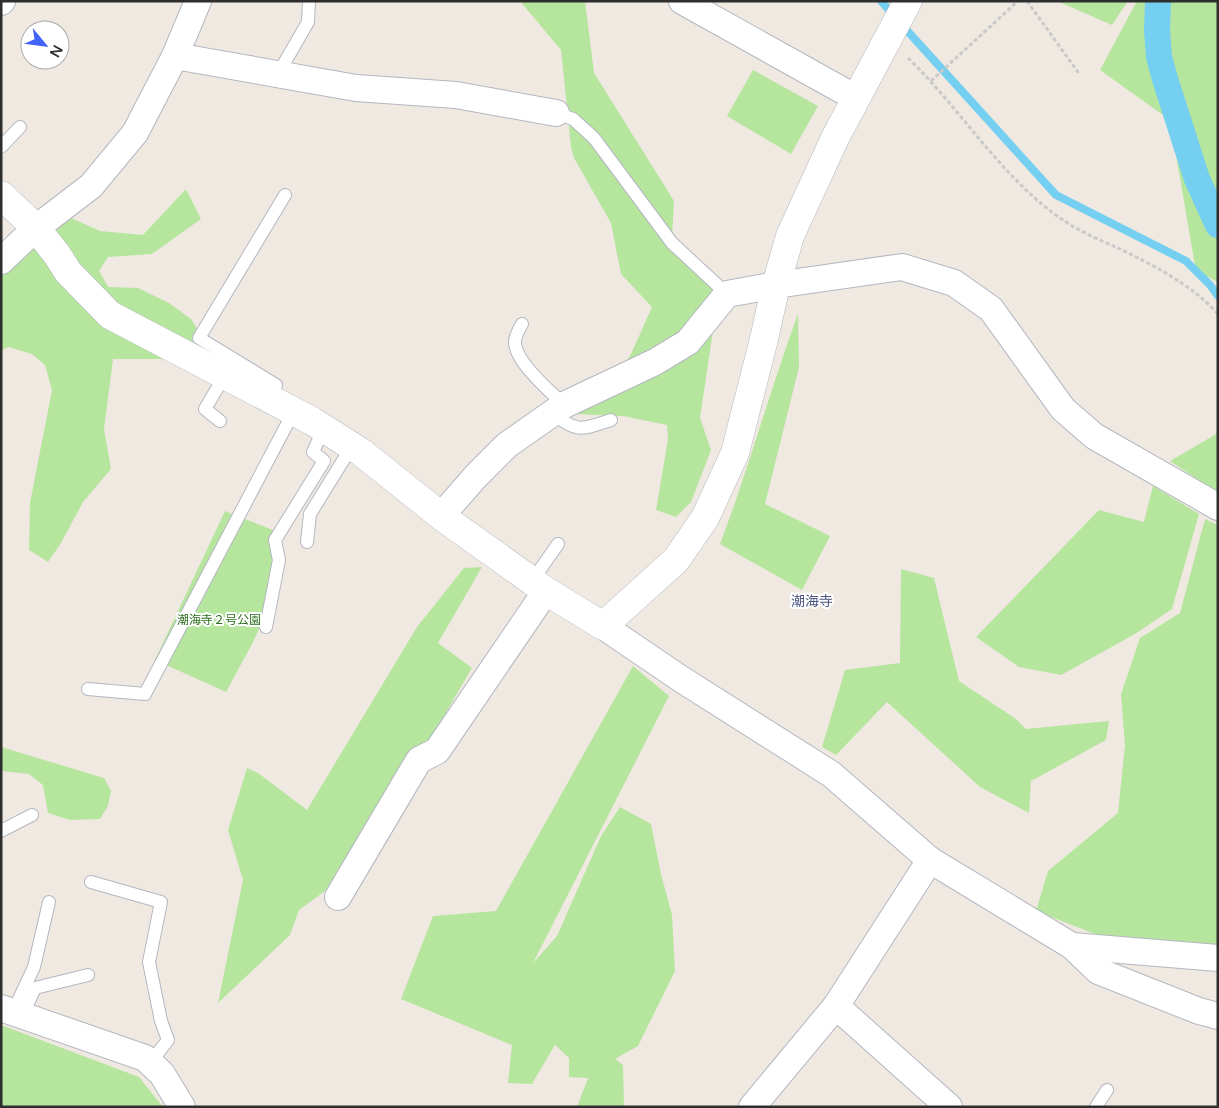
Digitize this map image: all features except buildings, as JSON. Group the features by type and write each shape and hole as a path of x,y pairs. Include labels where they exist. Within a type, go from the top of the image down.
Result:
{"street":[{"path":"1,261 36,228 91,186 135,134 174,56 198,1"},
{"path":"682,1 856,98"},
{"path":"603,626 676,560 705,518 735,453 776,284 790,236 834,138 908,1"},
{"path":"174,56 356,88 456,95 556,113"},
{"path":"1,195 36,228 68,272 110,315 283,405 352,446 441,516 539,586 831,774 930,860 1072,946 1098,971 1208,1014"},
{"path":"441,516 476,476 507,445 558,409 656,362 688,342 726,294 776,284 902,267 954,283 991,308 1063,408 1094,436 1218,507"},
{"path":"338,897 420,760 437,751 539,586"},
{"path":"752,1107 836,1006 930,860"},
{"path":"1072,946 1218,958"},
{"path":"836,1006 949,1107"},
{"path":"12,1012 145,1058 162,1074 182,1107"}],"lane":[{"path":"278,74 308,22 309,1"},
{"path":"556,113 572,120 594,138 672,243 726,294"},
{"path":"1,147 20,126"},
{"path":"88,689 145,694 283,405 276,385 199,338 285,196"},
{"path":"522,324 514,340 516,352 558,409 567,425 584,429 611,420"},
{"path":"220,421 206,409 225,375"},
{"path":"266,627 279,560 275,540 324,461 313,452 324,428"},
{"path":"307,542 310,514 352,446"},
{"path":"539,586 558,544"},
{"path":"1,831 32,815"},
{"path":"91,882 161,902 149,962 161,1021 168,1040 150,1063"},
{"path":"12,1012 34,967 49,902"},
{"path":"12,1012 35,988 88,976"},
{"path":"1096,1107 1107,1090"}],"path":[{"path":"933,79 952,64 1018,1"},
{"path":"1027,1 1080,75"},
{"path":"885,44 902,53 933,79 1016,181 1034,198 1061,219 1170,275 1209,304 1218,314"}],"green space":[{"path":"520,1 585,1 594,73 674,201 672,238 693,261 718,297 700,418 711,450 691,502 676,517 656,510 668,439 667,425 623,416 576,414 614,382 631,354 652,307 621,274 611,223 574,158 571,147 561,50"},
{"path":"1057,1 1128,1 1112,25"},
{"path":"1137,1 1218,1 1218,282 1196,271 1170,120 1100,70"},
{"path":"753,70 818,106 791,154 727,116"},
{"path":"186,189 201,219 152,254 108,257 99,271 108,287 138,288 169,303 191,319 209,348 214,370 173,359 113,359 104,429 111,469 83,502 61,543 48,562 29,550 30,503 52,390 45,365 32,354 8,347 1,351 1,269 64,215 100,231 143,235"},
{"path":"798,314 799,367 765,504 830,536 802,590 720,544"},
{"path":"1218,433 1218,493 1170,461"},
{"path":"1153,486 1199,514 1172,609 1135,634 1061,675 1019,667 976,637 1099,510 1144,522"},
{"name":"潮海寺２号公園","path":"225,511 278,532 267,612 226,692 155,660"},
{"path":"1205,519 1218,525 1218,947 1173,948 1095,934 1036,911 1048,871 1118,813 1125,745 1121,694 1140,638 1180,613"},
{"path":"482,567 438,643 472,668 431,738 410,751 325,891 299,910 290,935 218,1003 243,880 228,830 247,768 258,773 307,810 417,627 464,568"},
{"path":"901,569 934,578 959,681 1016,719 1026,729 1109,721 1106,740 1031,781 1029,813 980,787 887,702 836,755 822,747 845,670 900,663"},
{"path":"633,666 669,696 533,963 557,936 601,836 620,807 651,824 672,915 675,971 638,1046 615,1059 623,1065 624,1107 577,1107 588,1078 569,1077 569,1058 555,1045 532,1084 508,1083 512,1045 401,999 433,916 496,911"},
{"path":"1,747 104,778 111,791 108,806 100,819 70,820 48,813 43,785 29,774 1,771"},
{"path":"1,1025 139,1077 163,1107 1,1107"}],"waterway":[{"path":"881,1 894,16"},
{"path":"1158,1 1157,31 1159,57 1197,179 1218,225"},
{"path":"902,25 1056,195 1186,261 1210,285 1218,296"}],"district":[{"name":"潮海寺","path":"812,601"}]}
